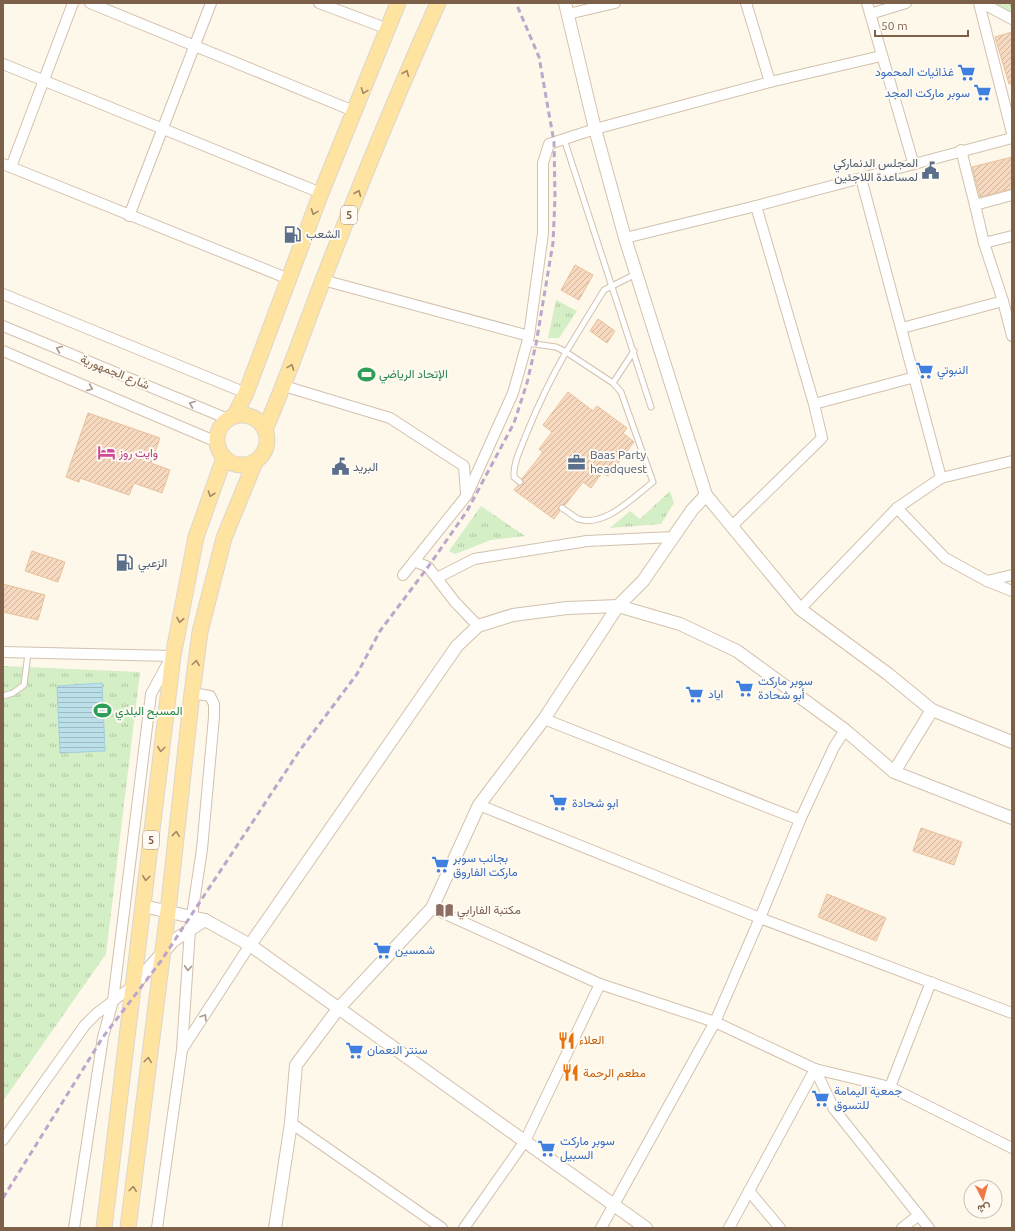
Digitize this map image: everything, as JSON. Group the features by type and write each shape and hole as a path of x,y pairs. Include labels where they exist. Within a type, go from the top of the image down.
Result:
{"main road":[{"path":"232,417 249,416 256,418 265,429 267,444 261,457 255,462 239,465 224,458 220,453 217,442 218,433 232,417 246,393 321,193 356,112 398,3"},
{"name":"5","path":"265,429 284,386 323,280 408,68 438,3"},
{"name":"5","path":"104,1228 173,656 196,537 224,458"},
{"name":"5","path":"128,1228 168,911 200,632 224,538 255,462"}],"street":[{"path":"73,3 44,81 7,165 129,216 289,279"},
{"path":"90,3 196,45 356,112"},
{"path":"129,216 211,3"},
{"path":"320,3 388,29"},
{"path":"615,3 566,9 595,129 636,274 706,495 800,609 888,674 932,710 1012,742"},
{"path":"746,3 770,82"},
{"path":"867,3 881,56 913,162"},
{"path":"870,14 906,3"},
{"path":"981,3 1012,19"},
{"path":"981,3 1012,133"},
{"path":"403,575 467,495 513,393 528,339 543,233 543,163 549,144 595,129 770,82 881,56"},
{"path":"3,64 321,193"},
{"path":"626,238 756,206 861,178 913,162 1012,138"},
{"path":"961,150 984,243 1003,301 1012,336"},
{"path":"861,178 941,478"},
{"path":"974,205 1012,195"},
{"path":"731,527 822,438 814,404 756,206"},
{"path":"984,243 1012,236"},
{"path":"323,280 528,339"},
{"path":"3,294 246,393"},
{"path":"902,328 1003,301"},
{"name":"شارع الجمهورية","path":"3,326 232,417"},
{"name":"شارع الجمهورية","path":"3,351 217,442"},
{"path":"814,404 915,377"},
{"path":"284,386 390,418 464,466 467,495"},
{"path":"800,609 897,508 941,478 1012,461"},
{"path":"275,1228 291,1123 296,1065 338,1009 432,908 479,805 544,718 618,606 643,581 692,510 706,495"},
{"path":"897,508 945,558 987,581 1012,591"},
{"path":"437,578 474,559 586,541 674,537"},
{"path":"414,561 428,567 455,602 478,626"},
{"path":"987,581 1012,575"},
{"path":"182,1050 250,945 457,646 478,626 513,615 567,608 618,606 680,624 737,652 845,730 894,772 1012,818"},
{"path":"3,652 173,656 151,694 113,1001 103,1037 74,1228"},
{"path":"157,1228 182,1050 190,929 202,849 214,717 214,704 210,696 192,694"},
{"path":"894,772 932,710"},
{"path":"544,718 800,820"},
{"path":"601,1228 615,1206 715,1022 800,820 834,747 845,730"},
{"path":"479,805 760,918 1012,1013"},
{"path":"143,906 204,920 250,945 646,1228"},
{"path":"432,908 600,984 715,1022 815,1069 890,1087 1012,1148"},
{"path":"3,1140 85,1025 134,985 173,941 204,920"},
{"path":"890,1087 931,982"},
{"path":"464,1228 525,1141 600,984"},
{"path":"729,1228 815,1069"},
{"path":"815,1069 834,1109 929,1228"},
{"path":"291,1123 442,1228"},
{"path":"749,1191 780,1228"},
{"path":"902,1228 919,1214"}],"lane":[{"path":"564,139 613,286 651,407"},
{"path":"520,482 514,477 514,470 544,391 604,290 636,274"},
{"path":"528,339 556,347 566,352 613,383 621,392 653,482 623,507 596,521 578,519 562,508"},
{"path":"613,383 634,351"},
{"path":"3,696 12,694 24,685 28,653"}],"green space":[{"path":"992,3 1012,3 1012,13"},
{"path":"556,300 577,311 559,338 548,338"},
{"path":"670,491 674,503 661,524 610,528 630,511 640,519"},
{"path":"481,506 525,536 491,540 455,554 449,551"},
{"path":"3,666 140,672 106,954 3,1101"}],"water":[{"path":"102,683 105,751 60,753 57,686"}],"building":[{"path":"1012,32 1012,84 1009,84 995,37"},
{"path":"1012,157 1012,189 980,197 972,167"},
{"path":"575,265 593,275 579,300 561,290"},
{"path":"598,319 615,331 607,343 590,331"},
{"name":"Baas Party headquest","path":"568,392 593,411 597,406 627,428 623,433 634,442 608,476 602,473 591,488 583,482 565,505 559,506 560,511 554,519 514,490 518,485 523,484 522,479 543,452 539,449 552,432 543,425"},
{"path":"88,413 160,438 151,463 170,470 162,493 134,483 129,495 80,478 79,482 66,477"},
{"path":"32,551 65,562 58,582 25,571"},
{"path":"3,584 45,595 38,620 3,612"},
{"path":"921,828 962,842 954,865 913,851"},
{"path":"827,894 886,918 876,941 818,917"}],"railway":[{"path":"3,1198 103,1037 161,961 300,750 357,674 380,631 428,567 467,511 514,423 527,383 536,344 553,243 555,198 554,142 539,57 516,3"}],"place":[{"name":"غذائيات المحمود","path":"967,72"},
{"name":"سوبر ماركت المجد","path":"983,93"},
{"name":"المجلس الدنماركي لمساعدة اللاجئين","path":"931,170"},
{"name":"الشعب","path":"293,234"},
{"name":"النبوتي","path":"924,370"},
{"name":"الإتحاد الرياضي","path":"366,374"},
{"name":"وايت روز","path":"106,453"},
{"name":"Baas Party headquest","path":"577,462"},
{"name":"البريد","path":"340,467"},
{"name":"الزعبي","path":"125,563"},
{"name":"سوبر ماركت أبو شحادة","path":"745,688"},
{"name":"اياد","path":"695,694"},
{"name":"المسبح البلدي","path":"102,711"},
{"name":"ابو شحادة","path":"559,803"},
{"name":"بجانب سوبر ماركت الفاروق","path":"440,865"},
{"name":"مكتبة الفارابي","path":"444,910"},
{"name":"شمسين","path":"382,950"},
{"name":"العلاء","path":"566,1040"},
{"name":"سنتر النعمان","path":"354,1050"},
{"name":"مطعم الرحمة","path":"570,1073"},
{"name":"جمعية اليمامة للتسوق","path":"821,1098"},
{"name":"سوبر ماركت السبيل","path":"547,1148"}]}
